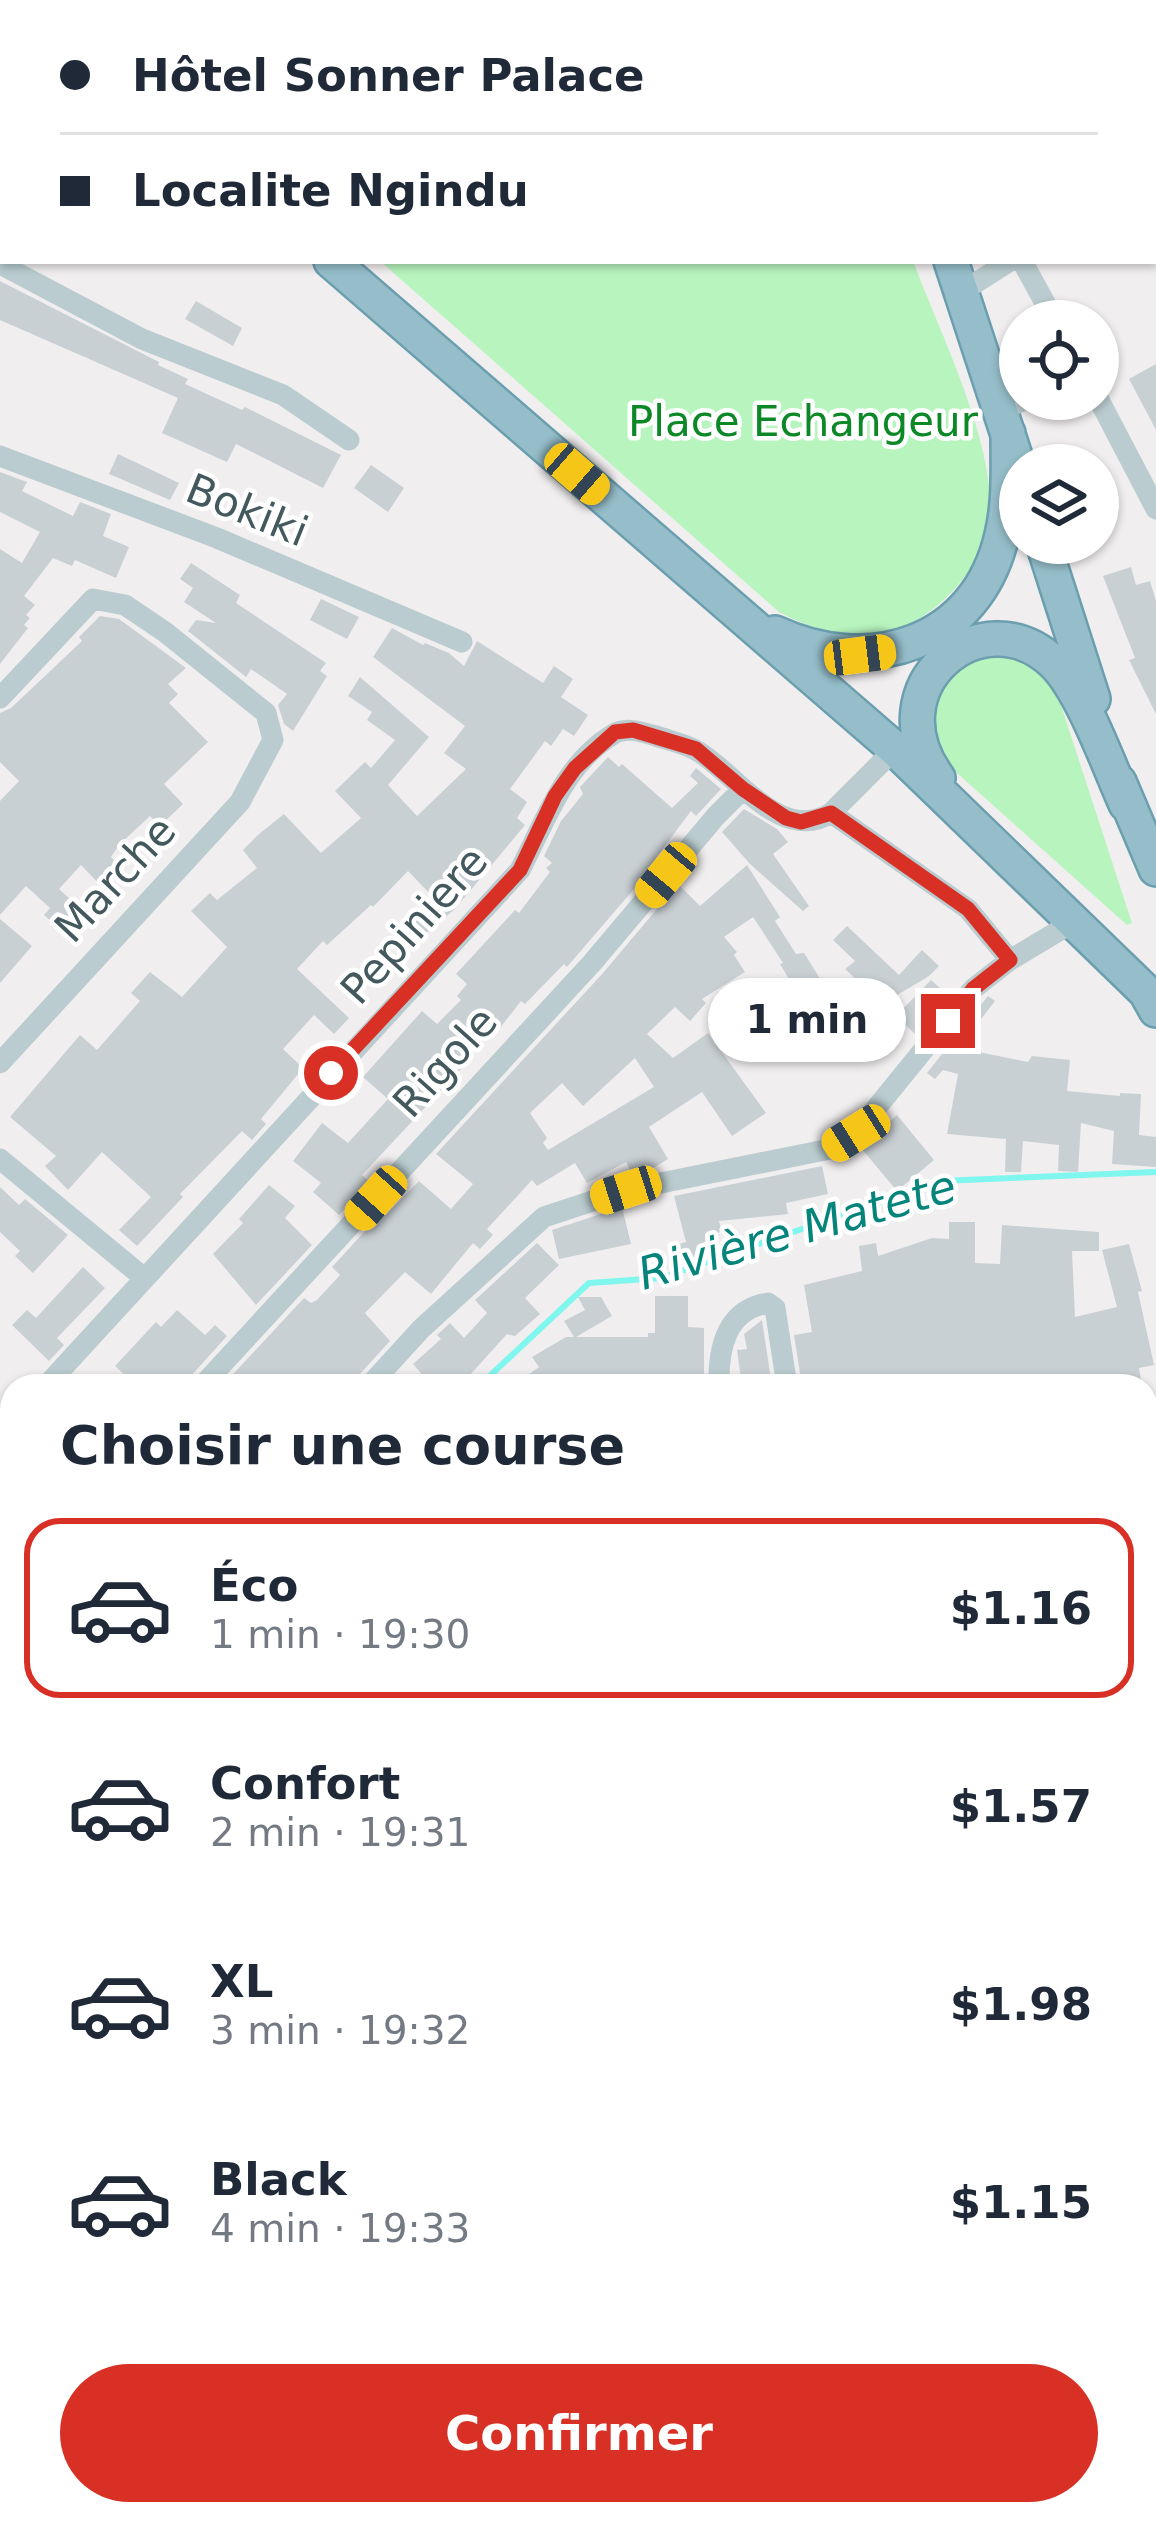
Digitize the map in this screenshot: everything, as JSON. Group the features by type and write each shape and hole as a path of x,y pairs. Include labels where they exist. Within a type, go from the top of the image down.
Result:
{"highway":[{"path":"335,264 895,749 995,842 1151,1001"},
{"path":"957,276 999,381"},
{"path":"723,599 772,632 832,653 885,652 934,632 969,602 992,566 1006,513 1012,420"},
{"path":"1050,564 1126,804"},
{"path":"995,842 924,758 916,734 916,709 924,685 939,664 959,649 1008,640 1032,647 1069,681 1156,869"}],"street":[{"path":"0,264 142,339 283,395 349,440"},
{"path":"957,276 999,264"},
{"path":"1024,264 1043,300"},
{"path":"1109,420 1156,509"},
{"name":"Bokiki","path":"0,456 217,538 462,642"},
{"name":"Marche","path":"0,698 93,599 125,605 165,632 266,713 273,740 240,802 0,1063"},
{"name":"Pepiniere","path":"57,1374 520,870 555,796 575,768 615,732 633,730 696,749 743,789"},
{"path":"743,789 786,818 801,822 831,813 895,749"},
{"name":"Rigole","path":"213,1374 525,1031 592,964 743,789"},
{"path":"831,813 968,909 1010,960"},
{"path":"380,1374 544,1216 626,1190 830,1149 856,1133 973,989 1010,960 1075,922"},
{"path":"0,1159 143,1277"},
{"path":"719,1374 724,1337 751,1306 768,1303 775,1308 785,1374"}],"green space":[{"name":"Place Echangeur","path":"383,264 914,264 962,383 982,448 990,507 984,541 958,586 901,627 848,635 779,612"},
{"path":"993,656 1030,666 1057,693 1132,923 1127,925 948,765 934,729 938,697 958,671"}],"building":[{"path":"0,281 159,362 188,379 185,384 242,410 245,407 341,455 323,488 236,444 227,462 162,433 178,398 0,320"},
{"path":"196,301 242,328 233,346 185,319"},
{"path":"1156,364 1156,430 1129,379"},
{"path":"118,454 179,483 170,500 109,474"},
{"path":"371,465 404,488 388,512 354,488"},
{"path":"0,472 27,482 22,491 73,516 80,502 111,514 103,536 129,547 116,578 75,560 72,566 53,558 24,596 35,605 26,615 28,628 0,664 0,549 22,563 40,532 0,512"},
{"path":"191,563 240,595 236,603 326,663 320,671 327,676 293,731 284,724 278,705 287,694 251,669 246,677 188,631 196,620 216,623 184,602 193,588 180,579"},
{"path":"1131,567 1136,585 1150,581 1156,601 1156,714 1129,660 1135,658 1103,576"},
{"path":"321,599 359,617 347,639 310,620"},
{"path":"100,616 119,619 186,668 168,684 178,694 169,703 208,742 164,784 183,804 160,826 150,816 119,845 111,857 122,868 103,888 81,865 59,889 91,918 70,923 63,932 44,915 50,908 26,886 0,915 0,801 19,781 0,762 0,713 82,641 79,637"},
{"path":"392,628 449,653 464,666 477,641 543,683 554,666 573,679 561,697 588,715 574,736 563,729 551,746 545,741 510,789 527,802 517,818 525,825 455,909 419,939 408,926 437,901 408,871 373,907 327,945 323,941 297,969 349,1018 334,1034 314,1015 283,1049 303,1068 261,1119 266,1124 252,1140 242,1131 137,1246 119,1230 151,1197 102,1152 68,1190 45,1166 56,1156 10,1117 80,1035 97,1050 140,1001 131,993 150,972 182,997 227,947 191,911 210,893 217,900 257,868 243,850 259,834 284,814 321,853 361,818 335,791 365,762 371,768 395,740 367,720 372,712 348,696 360,677 429,737 388,785 417,816 466,769 444,753 465,726 373,657"},
{"path":"608,757 672,808 698,783 690,776 696,768 721,789 696,816 691,811 655,859 658,861 567,967 564,964 525,1004 521,1001 496,1033 459,1065 462,1068 362,1175 370,1182 339,1215 313,1192 321,1183 293,1161 322,1123 348,1143 388,1099 363,1077 422,1011 437,1024 461,1000 457,996 467,984 456,974 515,910 519,913 550,872 546,868 552,863 544,856 561,821 583,794 580,787"},
{"path":"744,809 777,829 788,842 773,854 809,906 803,911 722,832"},
{"path":"747,865 780,917 775,921 796,954 804,953 824,985 831,979 855,1020 824,1038 753,917 724,937 745,972 702,999 706,1003 690,1021 675,1007 647,1034 673,1058 708,1033 766,1113 732,1136 702,1092 649,1127 668,1159 650,1170 632,1173 626,1162 587,1183 575,1163 537,1186 532,1180 487,1229 493,1235 480,1249 473,1243 431,1294 405,1272 365,1313 390,1341 360,1374 233,1374 304,1298 311,1303 317,1300 340,1275 332,1267 419,1181 451,1209 473,1184 436,1154 678,884 700,906","holes":["635,1058 654,1087 548,1150 543,1143 547,1138 530,1113 562,1083 583,1106"]},
{"path":"0,919 32,946 0,983"},
{"path":"847,926 899,975 922,950 939,966 874,1009 871,1005 877,999 845,969 855,961 833,940"},
{"path":"931,980 948,995 915,1034 896,1016"},
{"path":"988,996 995,1001 959,1048 1028,1062 1032,1056 1070,1060 1067,1091 1141,1094 1139,1135 1156,1137 1156,1167 1112,1164 1114,1131 1081,1123 1078,1172 1058,1171 1059,1145 1023,1141 1021,1172 1005,1172 1006,1139 947,1134 958,1074 943,1070 935,1079 927,1073"},
{"path":"897,1115 934,1160 897,1191 861,1148"},
{"path":"822,1166 828,1194 786,1203 788,1214 719,1221 722,1232 705,1234 705,1257 683,1262 678,1244 686,1242 674,1196"},
{"path":"269,1185 295,1206 285,1218 312,1245 256,1305 213,1254 243,1223 239,1219"},
{"path":"0,1187 19,1205 25,1199 68,1235 33,1273 15,1256 20,1251 0,1232"},
{"path":"622,1207 631,1244 559,1259 552,1230"},
{"path":"949,1222 975,1222 975,1263 1000,1264 1002,1225 1099,1232 1099,1251 1072,1251 1075,1317 1117,1307 1102,1250 1129,1244 1154,1365 1139,1368 1140,1374 800,1374 794,1335 812,1332 804,1285 862,1271 859,1246 876,1243 878,1256 932,1238 949,1239"},
{"path":"537,1243 559,1265 525,1298 540,1314 515,1336 507,1334 471,1374 422,1374 413,1364 441,1339 437,1335 450,1323 464,1338 487,1313 475,1300"},
{"path":"83,1267 105,1288 57,1338 64,1345 49,1361 12,1325 27,1310 36,1318"},
{"path":"655,1296 688,1296 688,1327 704,1328 704,1374 529,1374 539,1367 532,1357 574,1337 564,1321 585,1310 578,1297 601,1297 612,1316 576,1337 648,1337 655,1333"},
{"path":"177,1310 205,1335 215,1325 227,1336 193,1374 124,1374 115,1366 156,1322 161,1327"},
{"path":"762,1320 770,1374 740,1374 737,1350 747,1349 744,1334"}],"waterway":[{"name":"Rivière Matete","path":"492,1374 589,1283 661,1278 940,1181 1156,1172"}],"route":[{"path":"331,1073 520,870 555,796 575,768 615,732 633,730 696,749 786,818 820,820 831,813 968,909 1010,960 973,989 948,1021"}]}
